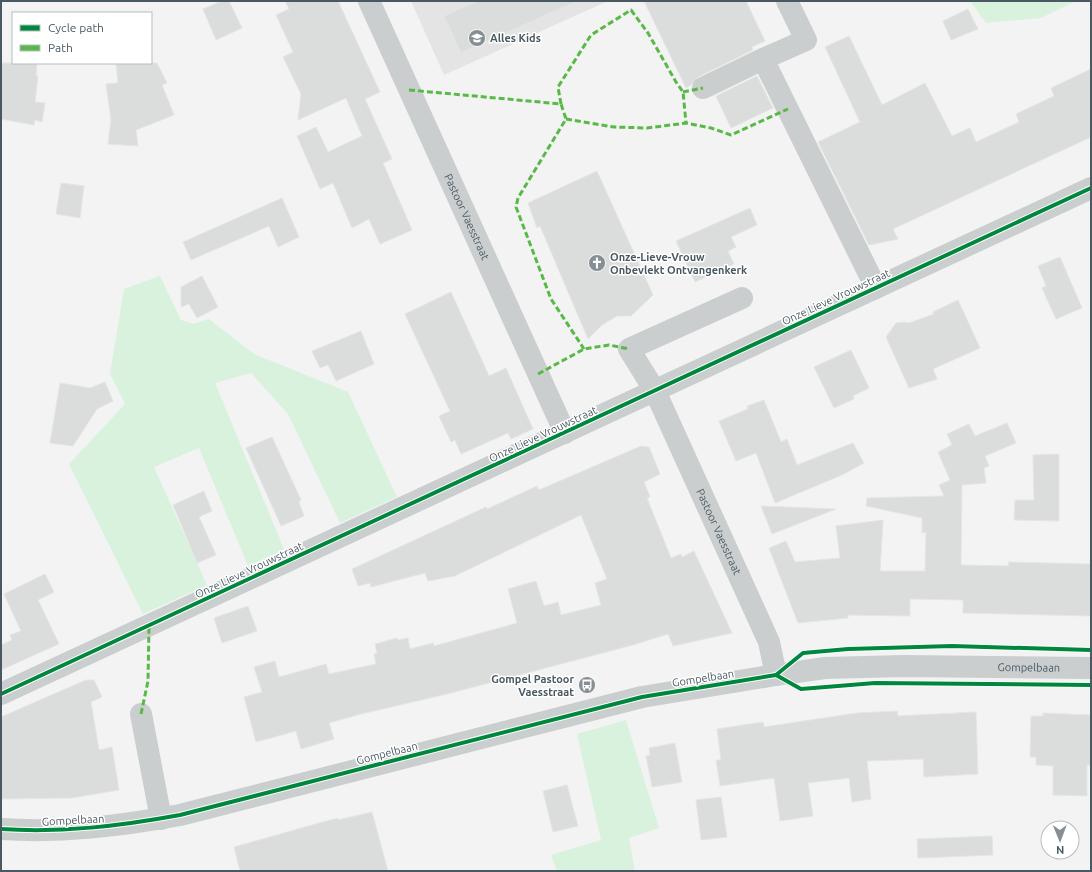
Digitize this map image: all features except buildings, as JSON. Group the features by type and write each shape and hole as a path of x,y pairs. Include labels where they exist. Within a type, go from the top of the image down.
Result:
{"street":[{"name":"Pastoor Vaesstraat","path":"369,1 565,434"},
{"path":"703,88 806,40 787,1"},
{"path":"763,59 876,288"},
{"name":"Onze Lieve Vrouwstraat","path":"1,694 565,434 1091,188"},
{"name":"Pastoor Vaesstraat","path":"742,298 629,349 655,391 769,642 776,675"},
{"name":"Gompelbaan","path":"1,829 75,830 161,819 642,697 776,675 825,668 905,666 1091,668"},
{"path":"141,714 161,819"}],"shaded area":[{"name":"Alles Kids","path":"411,1 608,1 444,75"}],"green space":[{"path":"970,1 1076,1 1041,18 986,23"},
{"path":"160,276 181,320 193,324 209,319 254,354 348,392 397,497 340,523 288,414 251,373 215,383 284,549 248,566 199,448 154,467 207,585 143,614 69,464 125,404 110,374 124,289"},
{"path":"626,720 659,828 629,838 635,871 557,871 551,855 601,840 577,734"}],"marked path":[{"path":"561,104 558,87 591,35 631,10 648,33 683,92 686,123"},
{"path":"683,92 703,88"},
{"path":"409,90 561,104 566,119 518,198 516,207 551,299 584,349"},
{"path":"566,119 614,127 647,128 686,123 711,128 731,135 788,109"},
{"path":"538,374 584,349 609,345 629,349"},
{"path":"141,714 148,681 149,626"}],"cycle path":[{"path":"1,694 1091,188"},
{"path":"1,829 46,830 91,828 180,815 642,697 776,675 803,653 848,649 952,646 1091,650"},
{"path":"776,675 801,689 875,683 1091,685"}],"place":[{"name":"Alles Kids","path":"477,38"},
{"name":"Onze-Lieve-Vrouw Onbevlekt Ontvangenkerk","path":"597,263"},
{"name":"Gompel Pastoor Vaesstraat","path":"587,685"}]}
